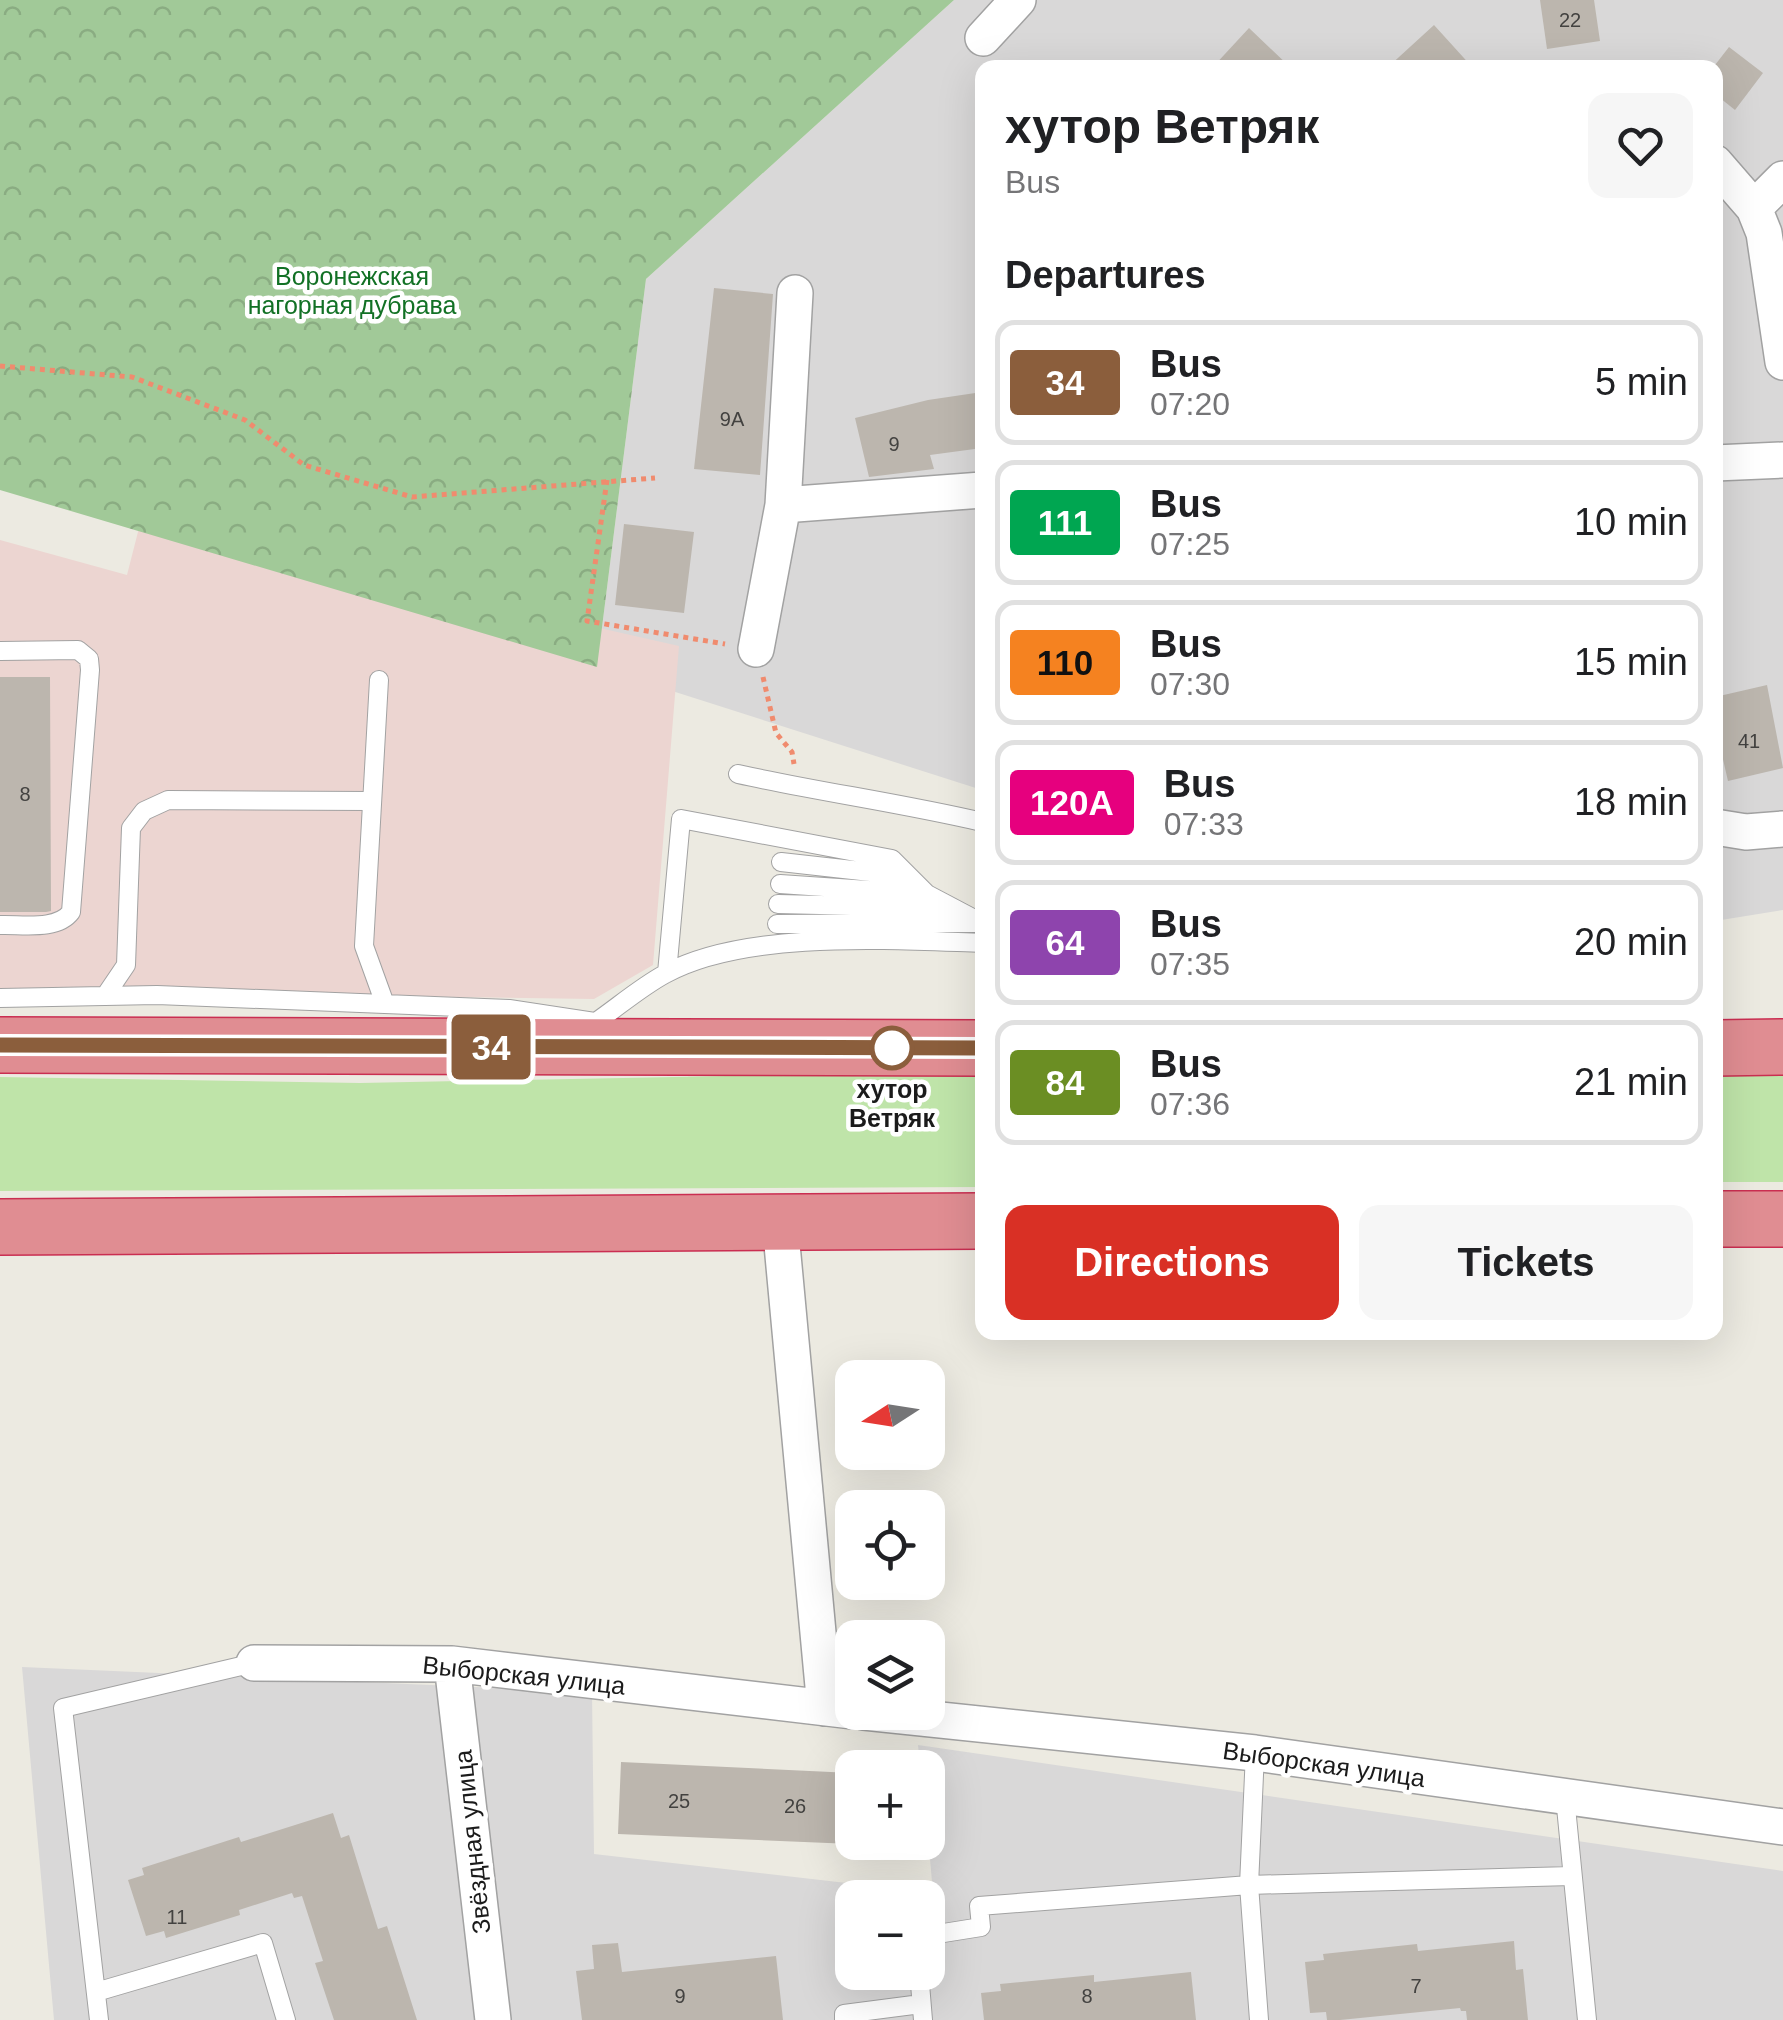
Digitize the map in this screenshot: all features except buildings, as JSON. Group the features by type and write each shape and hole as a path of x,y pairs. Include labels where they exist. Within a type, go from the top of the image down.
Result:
{"highway":[{"path":"0,1045 975,1048"},
{"path":"1723,1048 1783,1048"},
{"path":"1723,1219 1783,1219"},
{"path":"0,1227 975,1221"}],"street":[{"path":"983,38 1018,0"},
{"path":"1723,172 1754,208 1764,234 1783,362"},
{"path":"1754,208 1783,179"},
{"path":"756,650 782,506 795,292"},
{"path":"1723,463 1783,460"},
{"path":"782,506 975,491"},
{"path":"1723,829 1783,830"},
{"path":"780,1222 835,1685"},
{"name":"Выборская улица","path":"254,1664 452,1664 835,1710"},
{"name":"Звёздная улица","path":"452,1664 492,2020"},
{"name":"Выборская улица","path":"945,1720 1255,1753 1783,1827"}],"lane":[{"path":"0,651 78,650 88,659 90,670 71,912 66,920 56,924 0,925"},
{"path":"379,680 364,946 385,1004"},
{"path":"738,774 975,820"},
{"path":"106,996 126,966 132,828 144,810 168,800 370,800"},
{"path":"667,973 681,819 892,860 926,894 975,919"},
{"path":"776,924 782,838"},
{"path":"781,862 906,876"},
{"path":"780,884 926,894"},
{"path":"596,1022 667,973 776,924 952,908"},
{"path":"776,924 975,922"},
{"path":"776,924 975,942"},
{"path":"0,998 158,995 508,1009 596,1022 704,1047"},
{"path":"100,2020 63,1708 254,1664"},
{"path":"1255,1753 1249,1885 1259,2020"},
{"path":"1565,1797 1587,2020"},
{"path":"945,1933 980,1928 979,1906 1249,1885 1572,1876"},
{"path":"96,1992 263,1943 286,2020"},
{"path":"844,2020 844,2014 922,2012"}],"path":[{"path":"0,366 132,377 245,420 304,466 412,498 655,478"},
{"path":"607,480 587,621 756,650 776,732 792,752 796,787"}],"shaded area":[{"path":"954,0 1783,0 1783,910 1723,920 1723,60 975,60 975,788 597,667 646,279"},
{"path":"140,524 679,646 653,965 594,999 0,990 0,540 127,575"},
{"path":"22,1667 592,1692 594,1854 835,1882 835,1990 945,1990 945,1880 932,1880 930,1860 945,1860 945,1750 918,1750 918,1745 1783,1871 1783,2020 54,2020"}],"green space":[{"name":"Воронежская нагорная дубрава","path":"0,0 954,0 646,279 597,667 0,490"},
{"path":"1723,1069 1783,1069 1783,1182 1723,1182"},
{"path":"975,1071 975,1187 0,1191 0,1077 360,1083"}],"bus line":[{"name":"34","path":"0,1045 975,1048"}],"place":[{"name":"хутор Ветряк","path":"892,1048"}]}
